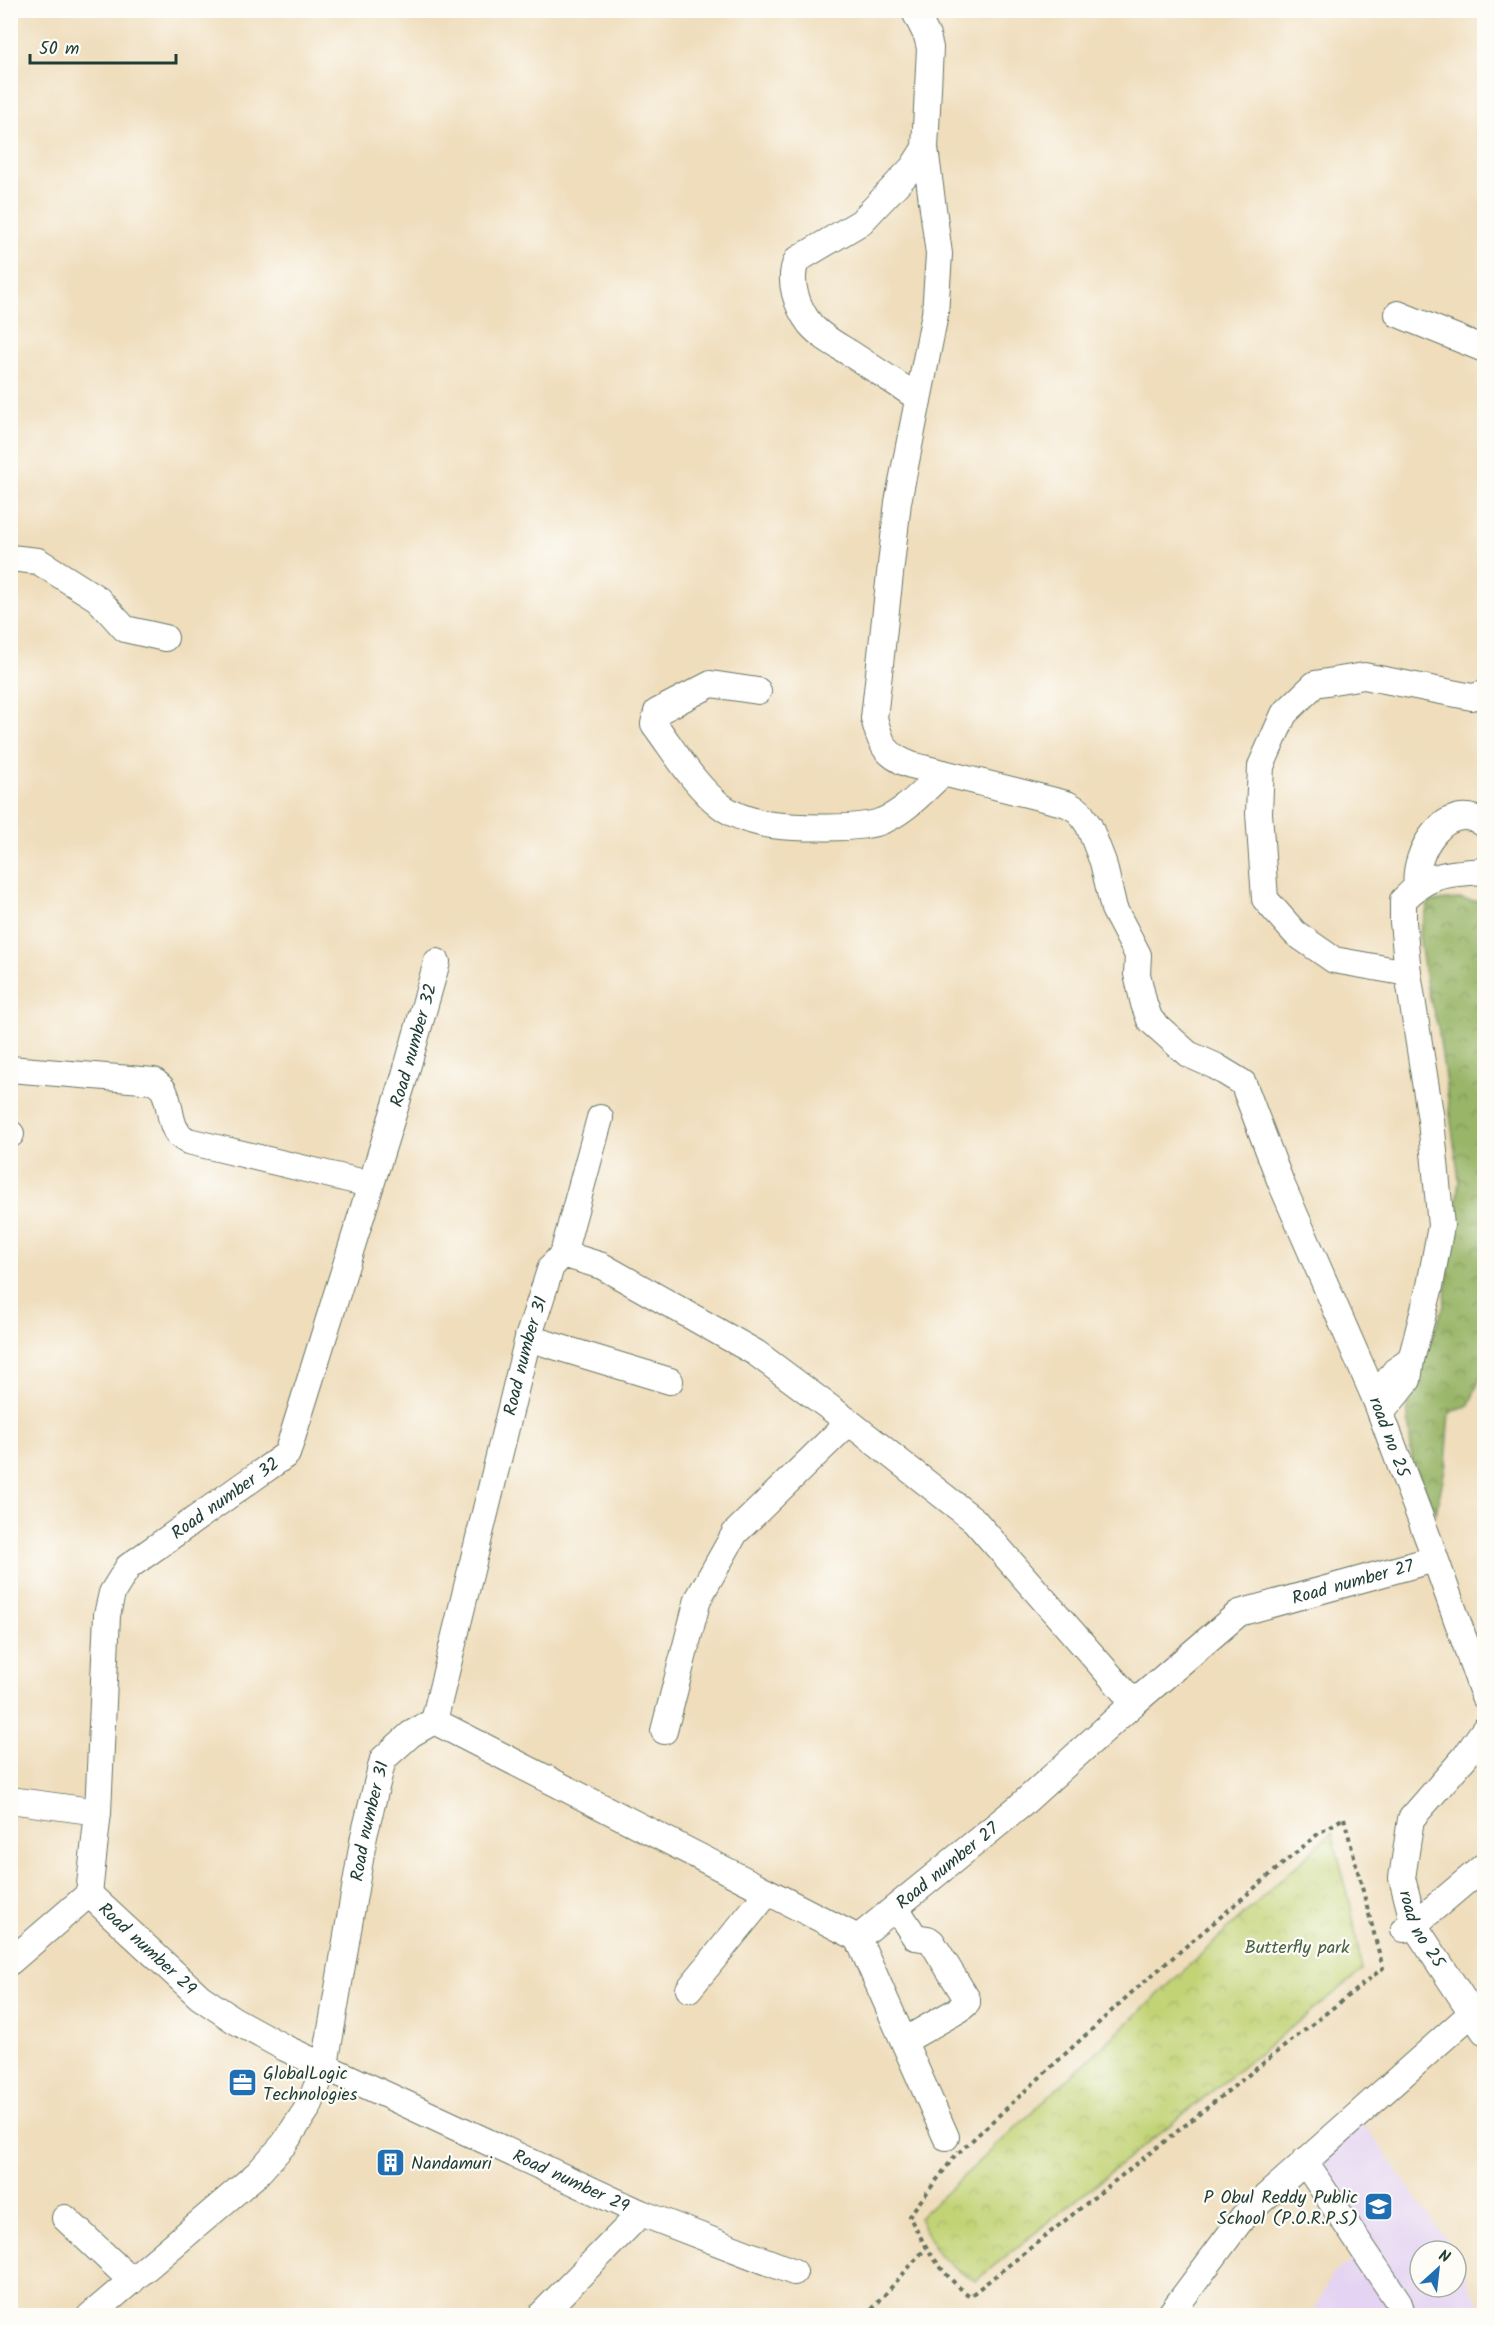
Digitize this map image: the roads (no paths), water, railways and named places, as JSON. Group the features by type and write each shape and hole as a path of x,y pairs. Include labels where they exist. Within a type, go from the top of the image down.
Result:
{"street":[{"name":"road no 25","path":"914,10 927,36 930,48 925,148 939,254 934,314 898,502 874,718 880,742 894,759 1067,804 1079,811 1089,826 1103,862 1114,909 1138,955 1137,974 1150,1020 1188,1054 1215,1066 1243,1083 1281,1183 1378,1406 1485,1696"},
{"path":"918,398 824,337 810,324 799,305 791,280 792,270 797,260 861,222 913,168 925,148"},
{"path":"1398,314 1485,349"},
{"path":"10,558 38,561 98,599 125,629 165,638"},
{"path":"1408,973 1334,960 1295,933 1265,899 1259,813 1261,766 1284,714 1315,684 1364,676 1472,697 1485,694"},
{"path":"758,691 711,684 657,712 654,724 706,793 723,808 748,819 771,825 864,827 883,821 899,812 943,773"},
{"path":"1417,886 1415,874 1421,852 1428,838 1436,830 1446,823 1468,817 1485,824"},
{"path":"1378,1406 1408,1380 1410,1360 1430,1286 1441,1226 1431,1120 1408,973 1403,900 1417,886 1432,878 1450,874 1485,872"},
{"name":"Road number 32","path":"89,1894 98,1812 107,1615 112,1593 128,1567 287,1454 369,1184 403,1082 437,962"},
{"path":"10,1068 154,1081 164,1090 175,1131 180,1138 188,1142 369,1184"},
{"name":"Road number 31","path":"90,2316 257,2174 284,2144 309,2106 325,2065 364,1836 383,1759 411,1734 434,1721 528,1338 557,1261 600,1118"},
{"path":"557,1261 602,1266 756,1353 849,1422 974,1520 1134,1703"},
{"path":"528,1338 670,1381"},
{"path":"664,1731 698,1599 735,1533 849,1422"},
{"name":"Road number 27","path":"858,1938 1020,1806 1134,1703 1239,1613 1436,1559"},
{"path":"434,1721 858,1938 946,2137"},
{"name":"road no 25","path":"1478,2022 1409,1927 1402,1878 1411,1819 1465,1757 1485,1730"},
{"path":"10,1800 98,1812"},
{"path":"1409,1927 1485,1866"},
{"path":"689,1989 768,1892"},
{"path":"10,1962 89,1894"},
{"name":"Road number 29","path":"89,1894 200,1997 234,2020 285,2048 640,2213 794,2272"},
{"path":"896,1908 915,1937 932,1942 967,1999 967,2004 960,2009 904,2041"},
{"path":"1169,2316 1243,2217 1304,2161 1478,2022"},
{"path":"1304,2161 1398,2301 1403,2316"},
{"path":"540,2316 640,2213"},
{"path":"65,2218 132,2281"}],"place":[{"name":"GlobalLogic Technologies","path":"242,2083"},
{"name":"Nandamuri","path":"390,2163"},
{"name":"P Obul Reddy Public School (P.O.R.P.S)","path":"1379,2207"}],"park label":[{"name":"Butterfly park","path":"1297,1947"}]}
